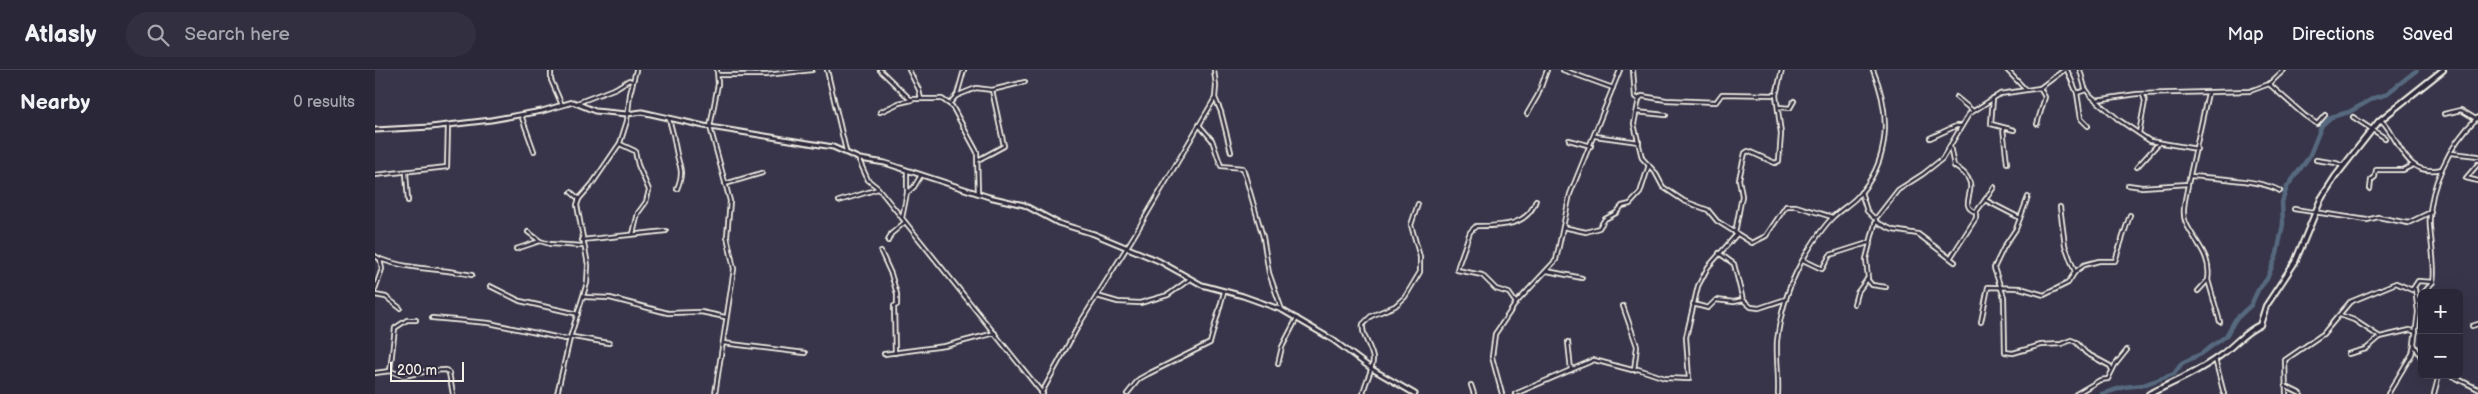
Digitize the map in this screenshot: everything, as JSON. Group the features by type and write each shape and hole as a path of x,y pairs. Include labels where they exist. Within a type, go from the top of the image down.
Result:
{"main road":[{"path":"2149,394 2175,384 2215,359 2246,331 2260,325 2266,306 2298,254 2329,186 2343,166 2381,120 2443,70"}],"street":[{"path":"551,70 551,80 562,105"},
{"path":"557,394 570,338 584,297 588,265 576,208 579,199 620,144 625,128 636,70"},
{"path":"715,394 721,366 725,317 734,269 727,236 730,201 710,127 718,75 717,70"},
{"path":"718,75 766,75 812,70"},
{"path":"827,70 846,151"},
{"path":"880,70 912,100"},
{"path":"909,70 919,90 921,100"},
{"path":"950,103 956,96 964,70"},
{"path":"858,158 865,175 995,333 1042,394 1125,248 1215,98 1214,70"},
{"path":"1527,114 1538,95 1547,70"},
{"path":"1563,70 1613,88"},
{"path":"1502,394 1492,357 1494,338 1516,303 1547,271 1557,257 1570,194 1591,146 1620,70"},
{"path":"1633,70 1635,97 1639,99"},
{"path":"1515,394 1596,360 1665,378 1689,379 1686,344 1693,304 1700,281 1719,253 1736,233 1742,196 1739,179 1745,153 1748,151 1775,163 1779,161 1781,134 1776,95 1782,70"},
{"path":"1778,394 1777,340 1787,299 1803,260 1832,218 1861,192 1872,175 1885,139 1885,110 1873,70"},
{"path":"2007,70 2025,89"},
{"path":"1886,287 1872,285 1867,279 1866,259 1876,220 1898,190 1936,164 1960,126 1973,111 2006,92 2040,88 2066,70 2077,93 2081,119 2088,126"},
{"path":"2080,70 2086,90 2139,134 2158,144 2197,149"},
{"path":"2096,100 2137,94 2250,91 2269,84 2284,70"},
{"path":"375,130 448,125 521,115 577,102 616,88 629,80 633,82"},
{"path":"956,96 976,88 992,90 1025,82"},
{"path":"2269,84 2317,124 2325,115"},
{"path":"2037,124 2045,97 2040,88"},
{"path":"978,160 1004,146 992,90"},
{"path":"2077,93 2086,90"},
{"path":"2208,93 2188,184 2185,217 2186,223 2202,247 2208,266 2208,280 2220,322"},
{"path":"1776,95 1722,94 1716,102 1666,100 1642,96 1639,99 1634,124 1642,158 1665,189 1684,201 1708,210 1717,221 1751,243 1758,242 1766,236 1783,209 1791,205 1832,218"},
{"path":"2139,134 2145,101 2143,95"},
{"path":"1956,97 1973,111"},
{"path":"1215,98 1221,112 1231,152"},
{"path":"1993,98 1990,122 2003,128 2014,130"},
{"path":"880,112 899,103 912,100 942,99 950,103 977,152 978,193"},
{"path":"1778,107 1790,108 1795,101"},
{"path":"577,102 595,111 627,114 642,112 710,127 818,144 846,151 858,158 885,163 978,193 1024,205 1058,223 1095,234 1165,264 1189,279 1282,310 1343,346 1371,369 1415,394"},
{"path":"2427,289 2433,282 2431,212 2442,169 2451,153 2477,118 2461,110 2444,114"},
{"path":"1636,112 1666,115"},
{"path":"521,115 534,152"},
{"path":"2353,117 2385,138"},
{"path":"669,119 675,131 677,153 682,168 677,188"},
{"path":"2381,120 2391,129 2394,141 2413,165 2426,170 2442,169"},
{"path":"375,175 406,173 448,166 448,125"},
{"path":"1199,125 1212,140 1221,166 1243,168 1263,237 1269,273 1282,310"},
{"path":"1929,138 1960,126"},
{"path":"2003,128 2007,162"},
{"path":"1595,136 1639,142"},
{"path":"1569,140 1591,146"},
{"path":"620,144 635,151 641,172 649,188 648,198 638,213 633,234"},
{"path":"1950,144 1954,166 1964,171 1970,183 1967,201 1971,209 1976,212"},
{"path":"2137,167 2158,144"},
{"path":"2451,153 2478,156"},
{"path":"2316,160 2343,166"},
{"path":"2478,164 2466,178 2478,181"},
{"path":"1563,227 1586,232 1599,228 1605,219 1616,213 1623,206 1630,204 1640,193 1649,165"},
{"path":"2369,190 2376,170 2403,170 2413,165"},
{"path":"902,218 907,193 907,171"},
{"path":"406,173 408,201"},
{"path":"725,184 762,173"},
{"path":"907,193 914,188 921,175"},
{"path":"2191,176 2229,179 2273,187 2280,191"},
{"path":"2128,186 2164,187 2188,184"},
{"path":"1951,257 1976,218 1976,212 1994,187"},
{"path":"839,201 878,189"},
{"path":"571,192 579,199"},
{"path":"1861,192 1867,211 1876,220 1893,230 1906,234 1918,234 1925,242 1937,246 1955,262"},
{"path":"2028,197 2016,229 2004,247 1994,268 2003,288 2006,310 2005,352 2013,353 2041,344 2061,344 2071,340 2112,370"},
{"path":"1516,303 1509,293 1496,289 1482,275 1457,270 1470,232 1476,226 1490,226 1524,220 1533,209 1536,200"},
{"path":"1985,200 2020,218"},
{"path":"1363,394 1373,356 1362,328 1363,324 1371,316 1395,306 1407,294 1420,272 1420,257 1411,225 1418,204"},
{"path":"2060,207 2065,245 2075,272"},
{"path":"2294,209 2315,214 2367,220 2377,217 2408,223 2431,212"},
{"path":"1981,322 1987,288 2019,288 2043,295 2068,283 2075,272 2084,265 2099,260 2115,261 2129,216"},
{"path":"888,241 891,234 905,222"},
{"path":"582,240 616,238 633,234 666,231"},
{"path":"528,232 540,240 556,245 583,246"},
{"path":"516,249 540,240"},
{"path":"1803,260 1823,268 1830,255 1871,242"},
{"path":"881,252 897,294 897,305 894,306 895,353"},
{"path":"1719,253 1734,264 1743,300 1751,307 1759,308 1787,299"},
{"path":"375,256 413,268 450,270 471,275"},
{"path":"375,289 382,270 380,259"},
{"path":"1547,271 1582,278"},
{"path":"1097,296 1118,302 1140,303 1168,295 1189,279"},
{"path":"1854,304 1857,293 1867,279"},
{"path":"2198,291 2208,280"},
{"path":"2388,394 2412,354 2418,312 2415,289 2418,281 2433,282"},
{"path":"2286,394 2285,360 2323,334 2350,302 2396,283 2412,290 2415,289"},
{"path":"491,286 520,300 578,314"},
{"path":"1127,394 1133,386 1148,374 1211,342 1224,292"},
{"path":"375,295 387,296 400,308"},
{"path":"584,297 610,298 668,313 701,312 725,317"},
{"path":"1693,304 1708,308 1716,300 1734,302 1743,300"},
{"path":"1623,306 1637,346 1634,370"},
{"path":"2339,315 2354,320 2380,337"},
{"path":"432,318 489,323 609,343"},
{"path":"1278,364 1282,346 1297,318"},
{"path":"390,371 395,328 407,320 416,320"},
{"path":"2472,326 2478,324"},
{"path":"2348,354 2366,349 2380,337 2410,330 2416,332"},
{"path":"884,354 945,346 995,333"},
{"path":"1568,342 1571,370"},
{"path":"722,343 805,353"},
{"path":"2414,344 2418,352"},
{"path":"2076,394 2100,380 2107,380 2127,350"},
{"path":"2215,359 2223,394"},
{"path":"375,373 390,371 404,376 429,370 447,370 453,394"},
{"path":"2434,394 2438,379"},
{"path":"2458,379 2478,389"},
{"path":"1471,385 1474,394"},
{"path":"2285,386 2301,394"}],"waterway":[{"path":"2102,394 2124,387 2143,385 2174,374 2182,363 2201,354 2226,336 2235,320 2251,305 2258,290 2267,279 2277,254 2283,224 2282,202 2287,187 2309,157 2322,125 2331,117 2349,112 2374,98 2385,95 2417,70"}]}
